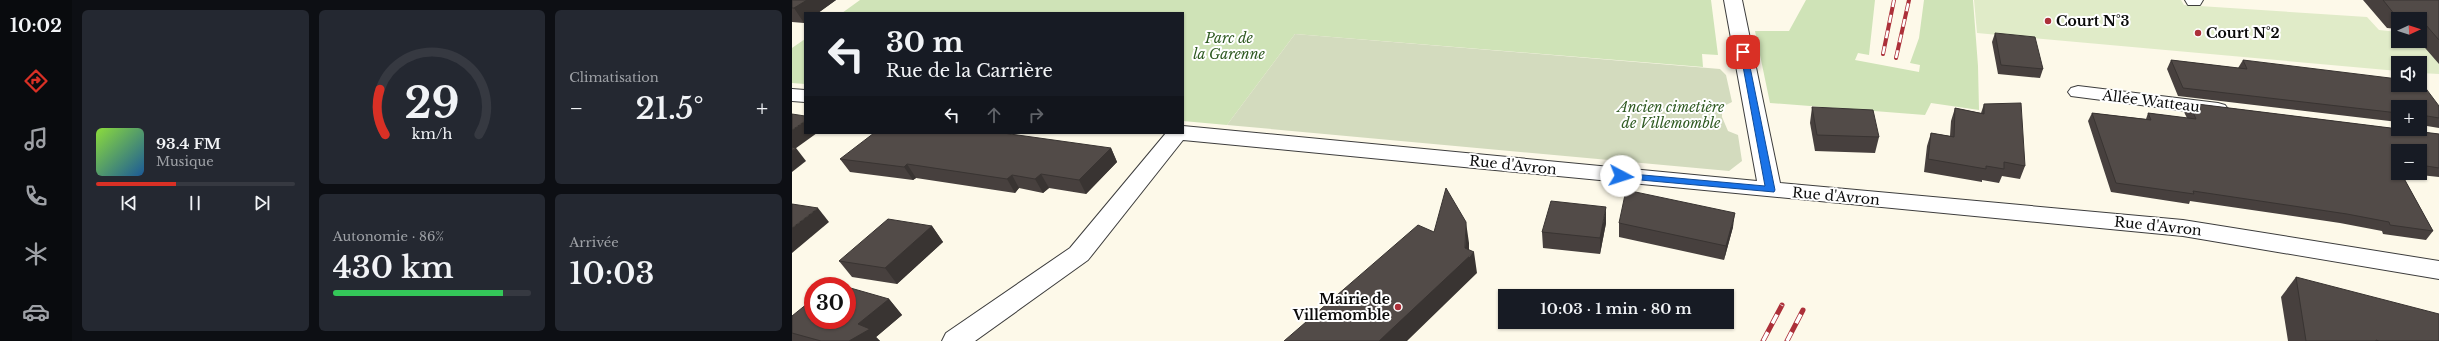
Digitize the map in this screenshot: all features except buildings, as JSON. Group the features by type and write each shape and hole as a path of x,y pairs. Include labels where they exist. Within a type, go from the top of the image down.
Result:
{"street":[{"path":"1733,0 1770,190"},
{"name":"Allée Watteau","path":"2078,92 2235,111"},
{"path":"792,95 804,96"},
{"name":"Rue d'Avron","path":"1184,133 1770,190 2183,228 2439,270"},
{"path":"955,341 1079,254 1176,134"}],"green space":[{"name":"Parc de la Garenne","path":"860,0 1711,0 1718,55 1702,54 1703,67 1295,34 1227,125 1184,121 1184,12 843,12"},
{"path":"1806,0 1875,0 1869,55 1858,53 1855,60 1919,72 1920,65 1910,63 1919,38 1924,0 1973,0 1978,66 1979,110 1931,103 1925,115 1770,103 1755,31 1789,31"},
{"path":"1974,0 2181,0 2184,5 2367,17 2379,30 2391,31 2391,48 2427,48 2439,59 2439,74 2427,73 2427,56 2391,56 2391,70 1977,33"},
{"name":"Ancien cimetière de Villemomble","path":"1295,34 1720,69 1726,75 1732,102 1722,107 1722,117 1728,131 1738,135 1742,161 1729,171 1227,125"},
{"path":"804,40 804,84 792,83 792,48"}],"railway":[{"path":"1883,54 1894,0"},
{"path":"1896,58 1909,0"},
{"path":"1763,341 1782,305"},
{"path":"1787,341 1803,310"}],"place":[{"name":"Court N°3","path":"2048,21"},
{"name":"Court N°2","path":"2198,33"},
{"name":"Mairie de Villemomble","path":"1398,307"}],"route":[{"path":"1621,176 1770,190 1743,52"}]}
